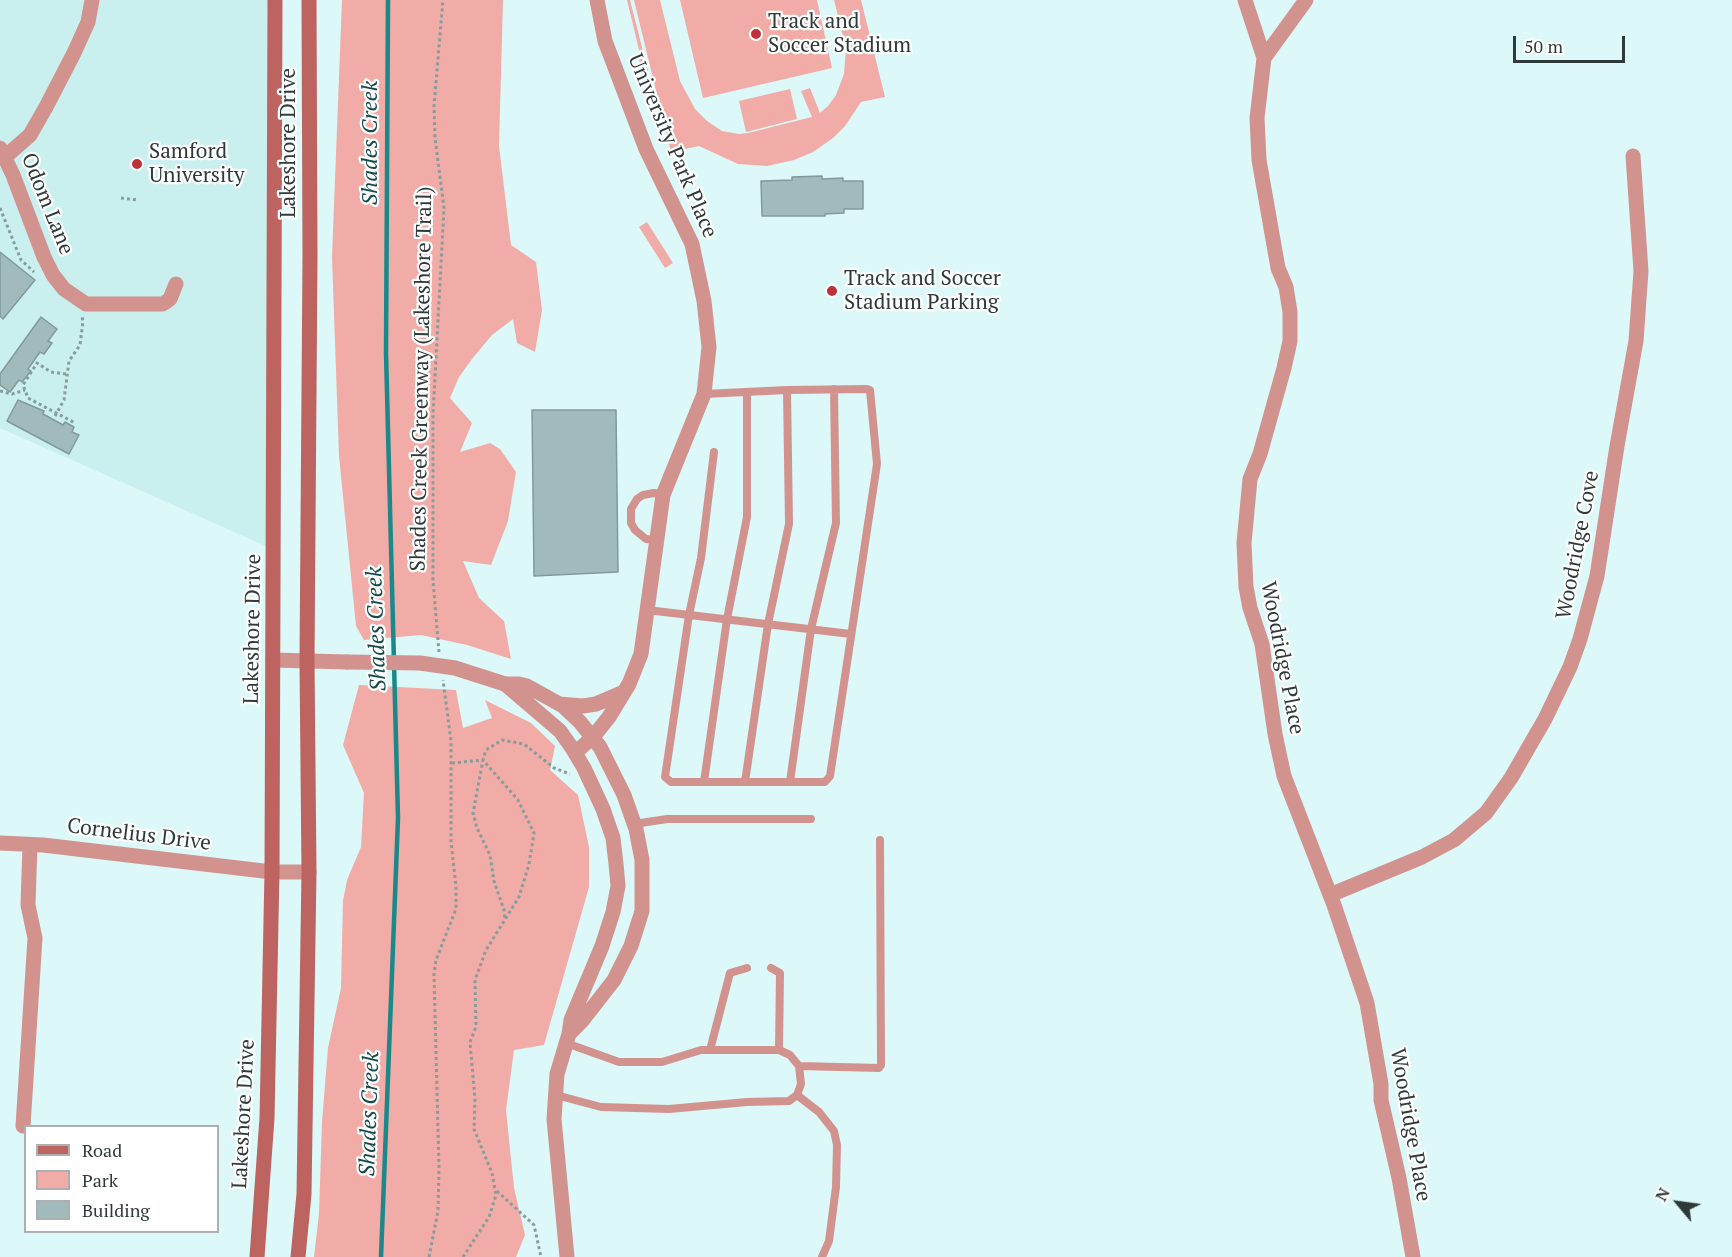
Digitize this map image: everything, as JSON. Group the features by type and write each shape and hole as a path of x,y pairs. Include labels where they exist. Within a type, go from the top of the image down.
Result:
{"main road":[{"name":"Lakeshore Drive","path":"257,1257 267,1118 272,872 275,0"},
{"name":"Lakeshore Drive","path":"298,1257 304,1194 309,872 306,661 310,268 309,0"}],"street":[{"path":"3,152 30,135 83,32 90,14 92,0"},
{"name":"University Park Place","path":"578,757 609,717 624,692 641,654 663,495 704,394 709,347 704,301 692,244 646,149 605,41 597,0"},
{"name":"Woodridge Place","path":"1245,0 1264,58 1257,118 1259,160 1278,268 1286,287 1290,312 1290,341 1263,443 1250,479 1244,543 1244,563 1250,608 1262,644 1275,734 1284,776 1330,895 1367,1003 1381,1084 1381,1100 1399,1178 1413,1257"},
{"name":"Woodridge Place","path":"1264,58 1306,0"},
{"name":"Odom Lane","path":"3,152 44,257 64,289 86,304 163,304 170,299 176,284"},
{"name":"Woodridge Cove","path":"1330,895 1422,857 1454,840 1486,813 1511,778 1545,719 1570,667 1597,576 1636,341 1641,271 1633,156"},
{"path":"273,660 420,663 455,668 505,684 526,686 559,704 593,737 612,769 634,824 642,860 642,910 623,964 568,1039"},
{"path":"505,684 560,731 578,757 613,838 618,886 613,912 598,956 571,1020 568,1039 557,1074 554,1119 567,1257"},
{"path":"559,704 583,706 596,704 624,692"},
{"path":"611,831 634,824"},
{"name":"Cornelius Drive","path":"0,843 272,872 309,872"},
{"path":"23,1126 35,938 28,904 30,845"},
{"path":"598,956 623,964"}],"lane":[{"path":"790,782 811,629 836,523 834,389"},
{"path":"704,394 787,390 870,390 877,464 830,776 825,782 671,782 664,777 689,615 701,558 714,452"},
{"path":"745,782 768,624 789,524 787,390"},
{"path":"704,782 727,619 747,517 747,392"},
{"path":"656,540 646,539 635,530 631,523 631,509 642,495 654,493 663,495"},
{"path":"647,610 851,634"},
{"path":"634,824 667,819 811,819"},
{"path":"799,1066 879,1068 881,1065 880,840"},
{"path":"710,1050 730,974 747,968"},
{"path":"771,968 780,974 779,1050"},
{"path":"556,1095 601,1107 669,1109 789,1101 797,1095 801,1084 799,1066 790,1055 779,1050 700,1050 662,1062 619,1062 568,1039"},
{"path":"797,1095 819,1112 834,1131 837,1145 836,1187 829,1241 822,1257"}],"path":[{"name":"Shades Creek Greenway (Lakeshore Trail)","path":"440,659 433,581 433,414 444,208 435,138 434,106 443,0"},
{"path":"120,198 137,200"},
{"path":"0,208 21,261 40,279"},
{"path":"55,415 64,400 69,361 80,345 83,321 80,314"},
{"path":"66,374 51,372 37,363 23,384 28,398 55,415 75,423"},
{"path":"0,391 12,394 25,390"},
{"path":"429,1257 438,1211 439,1168 434,974 436,960 456,909 451,841 451,741 442,670"},
{"path":"505,920 489,855 473,813 486,750 502,740 524,744 554,768 568,774 573,772 578,757"},
{"path":"451,763 483,760"},
{"path":"483,760 518,800 534,833 529,864 519,897 486,951 475,980 476,1027 470,1042 475,1099 474,1130 492,1173 496,1190 506,1202 534,1225 542,1257"},
{"path":"463,1257 489,1217 496,1190"}],"shaded area":[{"name":"Samford University","path":"0,0 275,0 275,550 0,428"}],"green space":[{"path":"342,0 503,0 499,146 511,245 536,262 542,310 535,352 517,343 513,319 492,335 472,359 459,377 450,398 472,423 460,452 490,443 500,449 516,472 508,521 491,565 463,561 479,598 504,621 511,659 467,645 421,635 364,640 356,626 339,456 332,257"},
{"path":"627,0 630,0 648,71 642,73 638,54 640,54"},
{"path":"634,0 660,0 680,81 695,109 722,131 748,133 812,117 801,91 810,88 820,113 828,106 836,95 844,74 846,48 834,0 861,0 885,97 861,102 845,126 833,138 813,152 794,160 767,166 738,164 699,146 671,152"},
{"name":"Track and Soccer Stadium","path":"680,0 817,0 832,68 703,98"},
{"path":"790,89 797,119 746,132 739,101"},
{"path":"647,222 673,263 665,268 639,227"},
{"path":"359,685 456,690 463,728 492,718 485,700 531,723 555,746 550,770 578,795 589,847 589,887 544,1045 514,1050 506,1110 514,1188 525,1235 516,1257 314,1257 319,1214 322,1122 328,1048 341,988 343,901 347,880 361,847 364,793 343,745"}],"building":[{"path":"822,176 822,179 843,178 843,181 863,181 863,209 844,209 844,213 825,214 825,216 762,216 761,181"},
{"path":"0,252 35,280 3,319 0,316"},
{"path":"41,317 57,329 48,341 52,343 44,354 40,352 28,369 31,371 22,382 19,380 10,392 0,385 0,374"},
{"path":"18,400 44,411 43,414 63,425 65,422 74,427 72,432 79,435 69,454 7,421"},
{"path":"532,410 616,410 618,572 534,576"}],"waterway":[{"name":"Shades Creek","path":"381,1257 398,818 386,353 388,0"}],"place":[{"name":"Track and Soccer Stadium","path":"756,34"},
{"name":"Samford University","path":"137,164"},
{"name":"Track and Soccer Stadium Parking","path":"832,291"}]}
